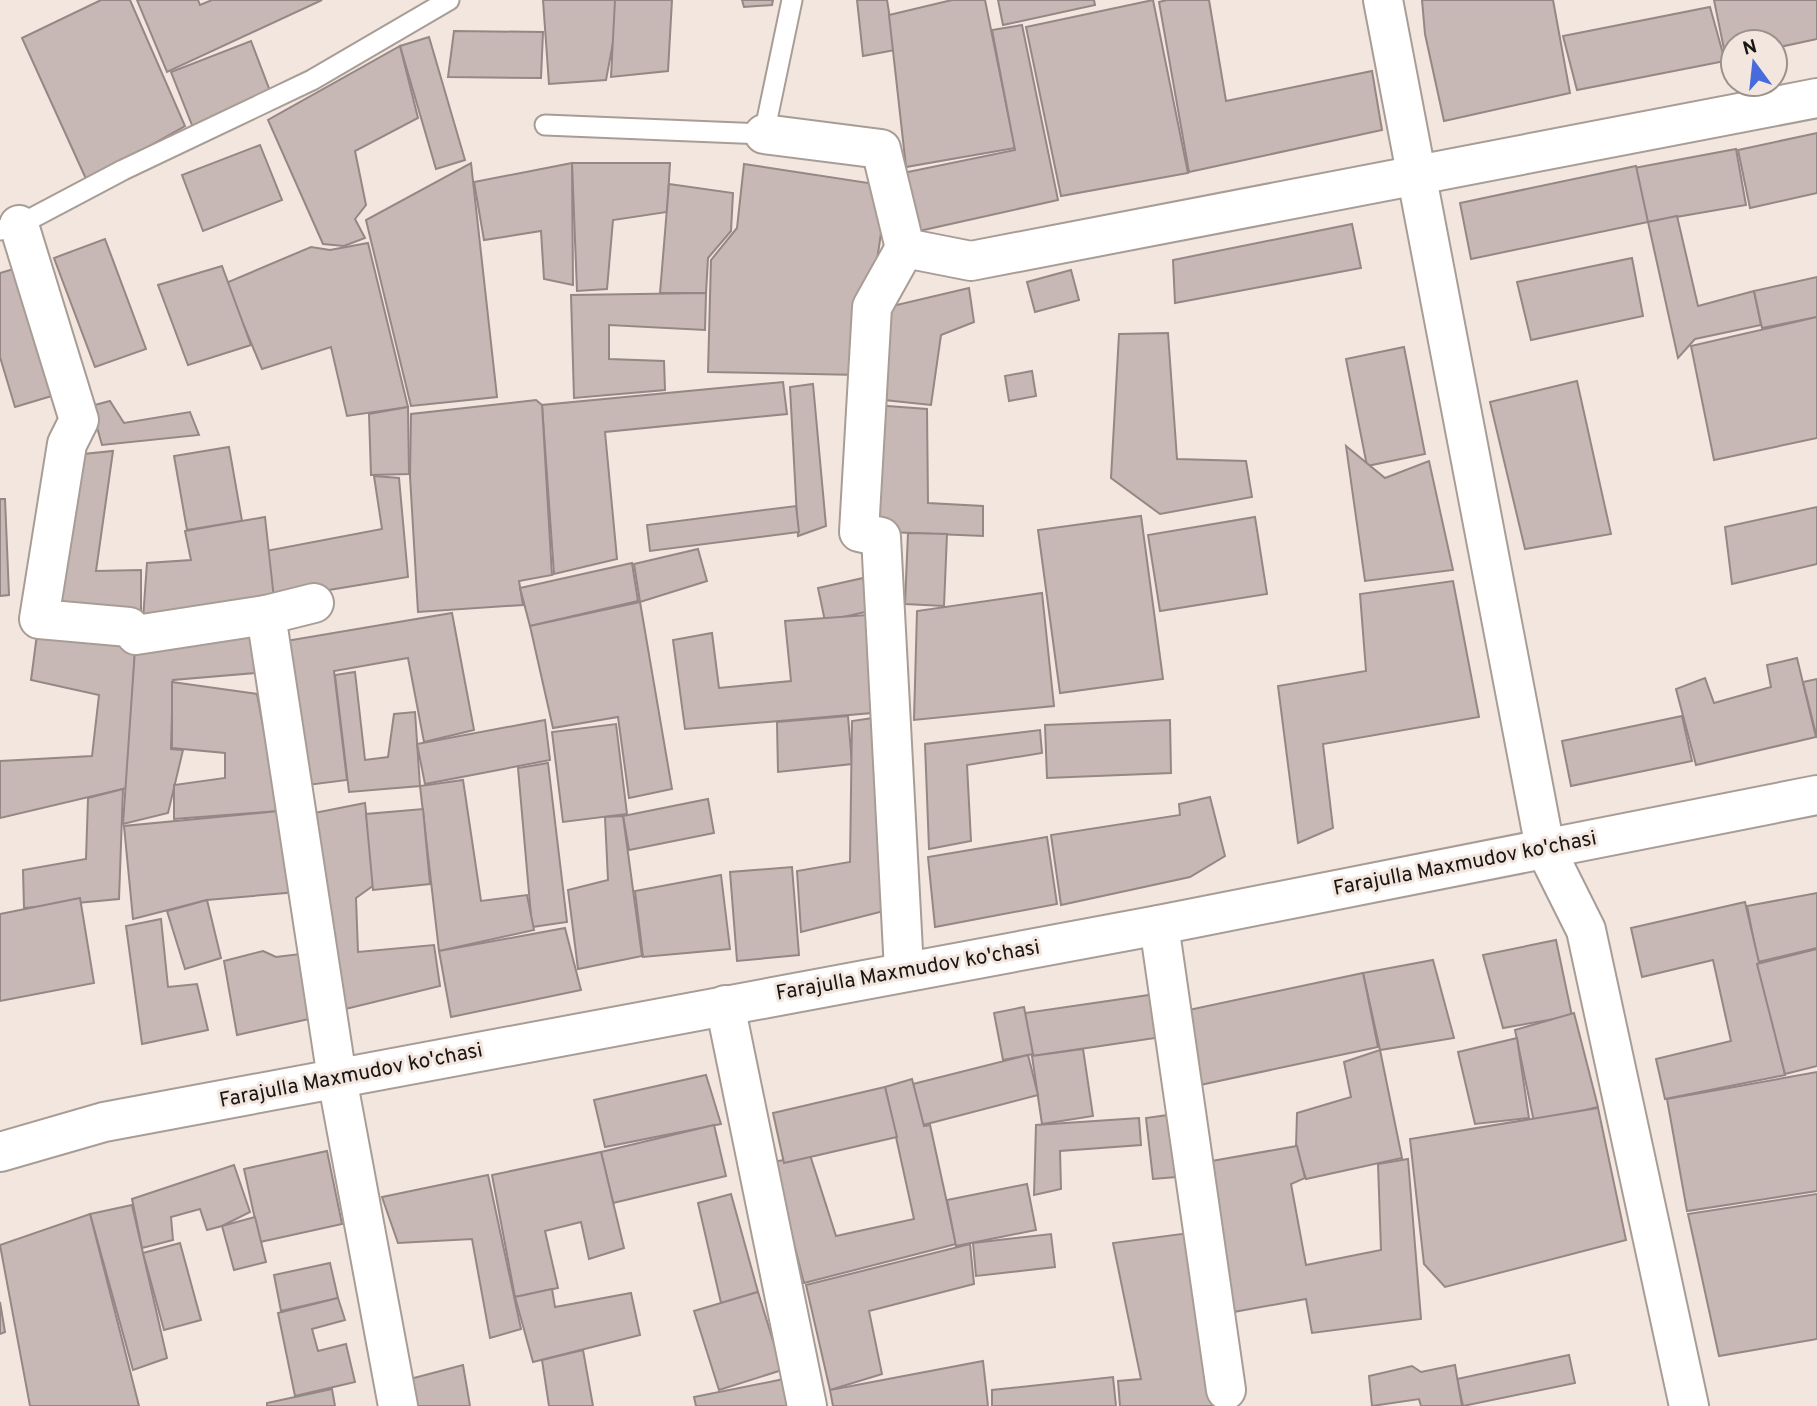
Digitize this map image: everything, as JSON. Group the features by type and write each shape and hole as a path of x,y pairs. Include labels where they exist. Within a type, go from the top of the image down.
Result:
{"street":[{"path":"1383,0 1545,848 1586,930 1689,1406"},
{"path":"905,248 971,261 1414,173 1817,98"},
{"path":"764,134 881,149 905,248 872,307 859,532 881,537 904,970"},
{"path":"9,228 79,420 67,444 39,619 129,627 136,635 266,615 314,603"},
{"path":"266,615 337,1078 398,1406"},
{"name":"Farajulla Maxmudov ko'chasi","path":"0,1152 104,1122 904,970 1158,925 1817,795"},
{"path":"1158,925 1226,1390"},
{"path":"725,1005 807,1406"}],"lane":[{"path":"9,228 312,80 449,0"},
{"path":"545,125 764,134 792,0"}],"building":[{"path":"101,0 130,0 185,126 87,181 22,38"},
{"path":"137,0 198,0 200,5 212,0 322,0 167,72"},
{"path":"543,0 621,0 606,80 549,84"},
{"path":"615,0 672,0 668,71 611,77"},
{"path":"742,0 773,0 772,5 744,7"},
{"path":"857,0 887,0 895,50 863,56"},
{"path":"952,0 985,0 1015,148 906,167 889,15"},
{"path":"998,0 1094,0 1095,5 1003,25"},
{"path":"1153,0 1188,173 1061,196 1026,27"},
{"path":"1209,0 1226,101 1372,71 1382,130 1189,172 1159,2"},
{"path":"1422,0 1553,0 1570,93 1444,121 1425,34"},
{"path":"1714,0 1817,0 1817,39 1789,45 1789,28 1720,28"},
{"path":"1710,7 1719,39 1719,62 1577,90 1563,36"},
{"path":"1022,25 1058,200 919,231 903,173 1015,150 992,30"},
{"path":"454,31 543,32 541,78 448,77"},
{"path":"429,37 465,160 436,169 400,46"},
{"path":"251,41 273,99 194,130 171,72"},
{"path":"400,46 418,118 355,151 366,205 355,219 365,238 344,246 323,244 268,120"},
{"path":"1817,133 1817,193 1750,208 1738,150"},
{"path":"260,145 282,200 203,231 182,175"},
{"path":"1736,149 1746,205 1647,222 1634,168"},
{"path":"471,163 497,397 411,406 366,220"},
{"path":"572,163 670,163 667,212 613,220 607,289 577,291"},
{"path":"572,163 573,285 544,279 541,231 484,240 474,182"},
{"path":"744,164 888,186 860,375 708,372 711,260 737,228"},
{"path":"1636,166 1648,222 1471,259 1460,203"},
{"path":"669,184 733,193 731,231 708,258 706,293 660,293"},
{"path":"1677,216 1698,306 1754,291 1761,325 1695,339 1678,358 1648,222"},
{"path":"1352,224 1361,268 1175,303 1173,260"},
{"path":"105,239 146,349 95,367 54,258"},
{"path":"368,243 408,407 347,416 331,347 262,369 226,283 311,247 330,250"},
{"path":"1632,258 1643,316 1531,340 1517,282"},
{"path":"27,265 65,392 15,407 0,357 0,273"},
{"path":"222,266 251,345 188,365 158,285"},
{"path":"1071,270 1079,300 1035,312 1027,282"},
{"path":"1817,277 1817,317 1762,328 1754,291"},
{"path":"969,288 974,322 941,335 931,405 875,399 888,307"},
{"path":"706,293 705,330 609,325 609,359 664,361 665,390 574,398 571,295"},
{"path":"1817,317 1817,438 1714,460 1691,346"},
{"path":"1168,333 1177,459 1246,461 1252,497 1160,514 1111,478 1119,334"},
{"path":"1404,347 1425,454 1367,466 1346,359"},
{"path":"1032,371 1036,396 1009,401 1005,376"},
{"path":"1577,381 1611,534 1525,549 1490,402"},
{"path":"783,382 787,414 605,432 617,559 554,574 542,405"},
{"path":"813,384 826,526 798,536 790,387"},
{"path":"536,400 542,405 552,575 519,581 523,605 418,612 410,476 411,414"},
{"path":"110,401 124,423 190,412 199,435 102,445 91,406"},
{"path":"874,405 927,409 928,503 983,506 983,536 865,531"},
{"path":"408,407 409,474 371,475 369,414"},
{"path":"1346,446 1385,478 1429,461 1453,570 1365,581"},
{"path":"229,447 242,521 187,530 174,456"},
{"path":"113,451 96,571 141,570 141,622 47,604 74,455"},
{"path":"374,476 399,478 408,577 274,599 266,551 382,529"},
{"path":"0,499 5,499 9,595 0,596"},
{"path":"796,506 799,532 650,551 647,525"},
{"path":"1817,507 1817,564 1732,584 1725,527"},
{"path":"1141,516 1163,679 1060,693 1038,530"},
{"path":"265,517 274,599 143,619 147,563 191,560 185,531"},
{"path":"1255,517 1267,594 1160,611 1148,535"},
{"path":"908,533 947,534 944,606 905,604"},
{"path":"698,549 707,581 640,602 634,564"},
{"path":"632,563 638,601 530,626 520,588"},
{"path":"863,578 870,611 825,621 818,588"},
{"path":"1453,581 1479,717 1323,744 1333,828 1298,843 1278,686 1366,671 1360,594"},
{"path":"1042,593 1054,706 914,720 917,611"},
{"path":"640,602 672,789 629,798 618,717 553,728 530,626"},
{"path":"452,613 474,730 424,742 408,658 334,671 347,780 300,786 280,642"},
{"path":"867,615 872,713 685,729 673,640 712,633 719,688 791,681 785,621"},
{"path":"39,619 136,635 127,788 0,818 0,761 92,756 99,695 31,680"},
{"path":"253,622 255,673 173,680 171,749 183,750 168,813 123,824 136,635"},
{"path":"1797,658 1816,737 1696,765 1676,689 1705,678 1714,703 1771,687 1767,665"},
{"path":"355,672 365,760 388,757 394,714 415,712 420,786 349,792 335,675"},
{"path":"1817,679 1817,738 1803,682"},
{"path":"172,682 257,694 279,811 174,819 174,785 225,778 225,753 172,748"},
{"path":"848,716 852,764 778,772 777,722"},
{"path":"1682,716 1692,761 1571,786 1562,741"},
{"path":"873,718 888,910 801,932 797,871 850,862 852,721"},
{"path":"545,720 550,760 425,784 417,744"},
{"path":"1170,720 1171,773 1047,778 1045,725"},
{"path":"616,724 627,814 563,822 552,732"},
{"path":"1040,730 1042,753 967,765 971,841 929,849 925,744"},
{"path":"548,763 567,922 532,927 518,768"},
{"path":"463,780 481,901 527,895 534,930 439,951 420,786"},
{"path":"123,789 119,899 24,908 23,870 86,859 88,798"},
{"path":"1210,797 1225,856 1190,877 1061,905 1051,835 1180,815 1179,804"},
{"path":"708,799 714,833 629,850 623,816"},
{"path":"365,803 374,885 356,898 358,952 434,945 440,986 329,1013 309,814"},
{"path":"423,809 430,884 373,890 366,814"},
{"path":"289,810 297,892 207,900 133,919 124,826"},
{"path":"623,816 642,956 578,969 568,890 608,880 605,817"},
{"path":"1047,837 1057,904 935,927 928,857"},
{"path":"792,867 799,955 737,961 730,872"},
{"path":"721,875 730,949 643,957 635,891"},
{"path":"1817,893 1817,948 1758,962 1747,906"},
{"path":"80,898 94,983 0,1001 0,914"},
{"path":"207,900 221,958 185,969 167,911"},
{"path":"1745,902 1785,1075 1665,1099 1656,1059 1731,1041 1713,960 1642,977 1631,928"},
{"path":"161,919 168,987 197,984 208,1030 142,1044 126,926"},
{"path":"565,928 581,990 451,1017 439,951"},
{"path":"1556,940 1572,1016 1503,1028 1483,955"},
{"path":"1817,949 1817,1066 1785,1074 1757,964"},
{"path":"263,951 276,957 300,954 309,1019 237,1035 224,961"},
{"path":"1433,960 1454,1038 1380,1050 1363,973"},
{"path":"1363,973 1378,1047 1200,1085 1184,1011"},
{"path":"1163,993 1169,1036 1032,1056 1025,1013"},
{"path":"1024,1007 1033,1054 1003,1060 994,1013"},
{"path":"1574,1013 1598,1107 1534,1122 1515,1030"},
{"path":"1517,1038 1529,1118 1475,1124 1458,1052"},
{"path":"1083,1049 1093,1116 1042,1124 1032,1056"},
{"path":"1380,1050 1402,1158 1306,1179 1296,1147 1297,1113 1351,1097 1344,1062"},
{"path":"1028,1055 1038,1095 923,1125 913,1084"},
{"path":"1817,1072 1817,1191 1687,1211 1667,1099"},
{"path":"706,1075 721,1124 605,1147 594,1100"},
{"path":"912,1079 924,1126 930,1125 956,1244 804,1283 773,1162 810,1155 836,1236 914,1219 885,1087"},
{"path":"885,1087 897,1137 784,1163 773,1113"},
{"path":"1598,1108 1626,1240 1445,1287 1424,1264 1410,1139"},
{"path":"1168,1115 1176,1177 1153,1179 1146,1118"},
{"path":"1139,1118 1141,1145 1060,1151 1061,1189 1034,1195 1036,1125"},
{"path":"714,1125 726,1176 613,1203 601,1152"},
{"path":"1297,1146 1305,1178 1291,1184 1306,1265 1381,1250 1378,1164 1408,1159 1421,1319 1312,1333 1306,1299 1228,1313 1200,1163"},
{"path":"327,1151 342,1224 260,1242 244,1169"},
{"path":"601,1152 624,1248 589,1259 581,1222 545,1231 558,1288 515,1297 492,1175"},
{"path":"234,1165 250,1212 222,1226 207,1230 200,1209 171,1217 173,1240 142,1248 132,1199"},
{"path":"488,1175 521,1329 490,1338 472,1239 398,1243 382,1197"},
{"path":"1027,1184 1036,1230 956,1246 947,1200"},
{"path":"731,1194 758,1292 721,1303 698,1203"},
{"path":"1817,1194 1817,1339 1719,1356 1688,1214"},
{"path":"132,1205 167,1358 133,1370 90,1214"},
{"path":"90,1214 139,1406 30,1406 0,1245"},
{"path":"255,1217 266,1262 234,1270 222,1226"},
{"path":"1189,1233 1219,1406 1120,1406 1118,1381 1141,1379 1113,1243"},
{"path":"1051,1234 1055,1267 976,1276 973,1243"},
{"path":"180,1243 201,1320 164,1330 143,1253"},
{"path":"970,1244 974,1284 869,1311 882,1374 830,1390 806,1285"},
{"path":"330,1263 338,1298 281,1311 274,1275"},
{"path":"552,1289 555,1307 631,1293 640,1335 533,1362 515,1297"},
{"path":"758,1292 782,1370 719,1390 694,1311"},
{"path":"338,1298 345,1320 312,1329 318,1351 346,1344 355,1382 295,1396 278,1313"},
{"path":"0,1302 5,1332 0,1334"},
{"path":"583,1350 593,1406 549,1406 542,1360"},
{"path":"1569,1355 1575,1383 1463,1406 1457,1379"},
{"path":"983,1361 988,1406 833,1406 830,1390"},
{"path":"463,1365 470,1406 415,1406 410,1379"},
{"path":"1455,1365 1462,1406 1421,1406 1419,1399 1372,1406 1369,1376 1412,1366 1421,1372"},
{"path":"1113,1377 1116,1406 992,1406 992,1390"},
{"path":"784,1379 789,1406 696,1406 694,1397"},
{"path":"332,1389 335,1406 267,1406 267,1403"}]}
